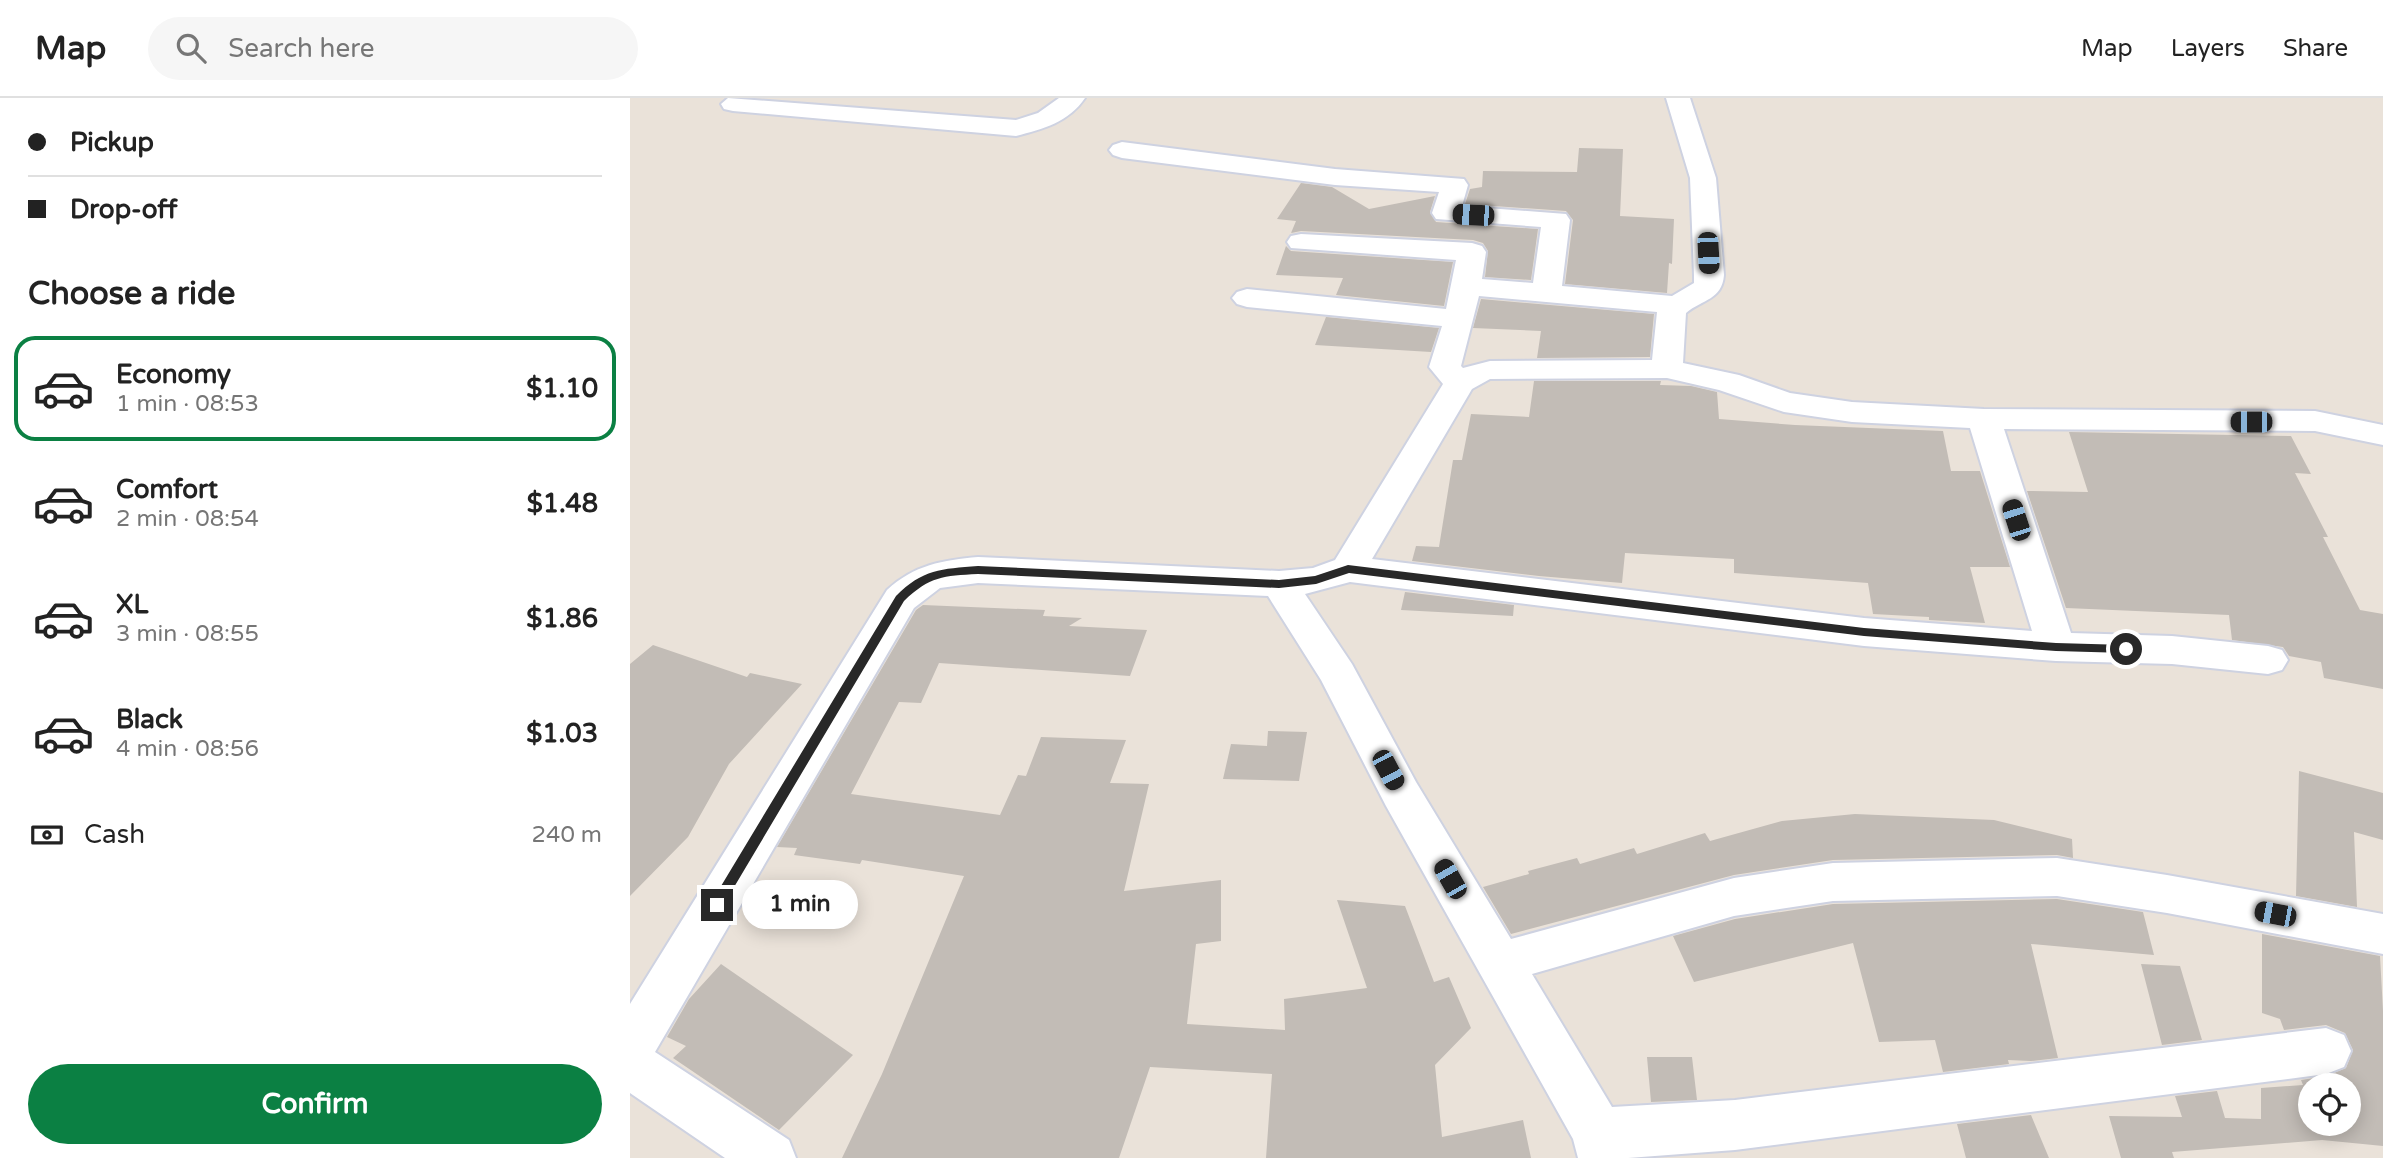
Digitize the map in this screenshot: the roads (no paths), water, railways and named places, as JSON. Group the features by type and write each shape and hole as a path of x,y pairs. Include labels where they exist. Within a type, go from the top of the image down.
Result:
{"street":[{"path":"895,118 917,98"},
{"path":"733,104 1016,128 1042,122 1062,111 1073,98"},
{"path":"1667,369 1671,313 1677,305 1707,288 1709,275 1703,178 1678,98"},
{"path":"1122,150 1335,177 1455,185 1446,213 1556,220 1546,293"},
{"path":"1301,242 1472,251 1459,319 1445,367 1460,383"},
{"path":"1466,286 1677,305"},
{"path":"1247,298 1459,319"},
{"path":"1348,569 1460,383 1480,371 1667,369 1728,382 1784,401 1852,412 1984,419 2315,421 2383,435"},
{"path":"1984,419 2056,647"},
{"path":"630,1049 900,599 918,582 944,572 978,570 1279,584 1316,580 1348,569 1864,632 2056,647 2172,650 2268,660"},
{"path":"1279,584 1338,674 1401,794 1600,1145 1735,1125 2326,1051"},
{"path":"1499,963 1734,897 1833,882 1857,881 2057,877 2383,933"},
{"path":"630,1065 770,1158"}]}
